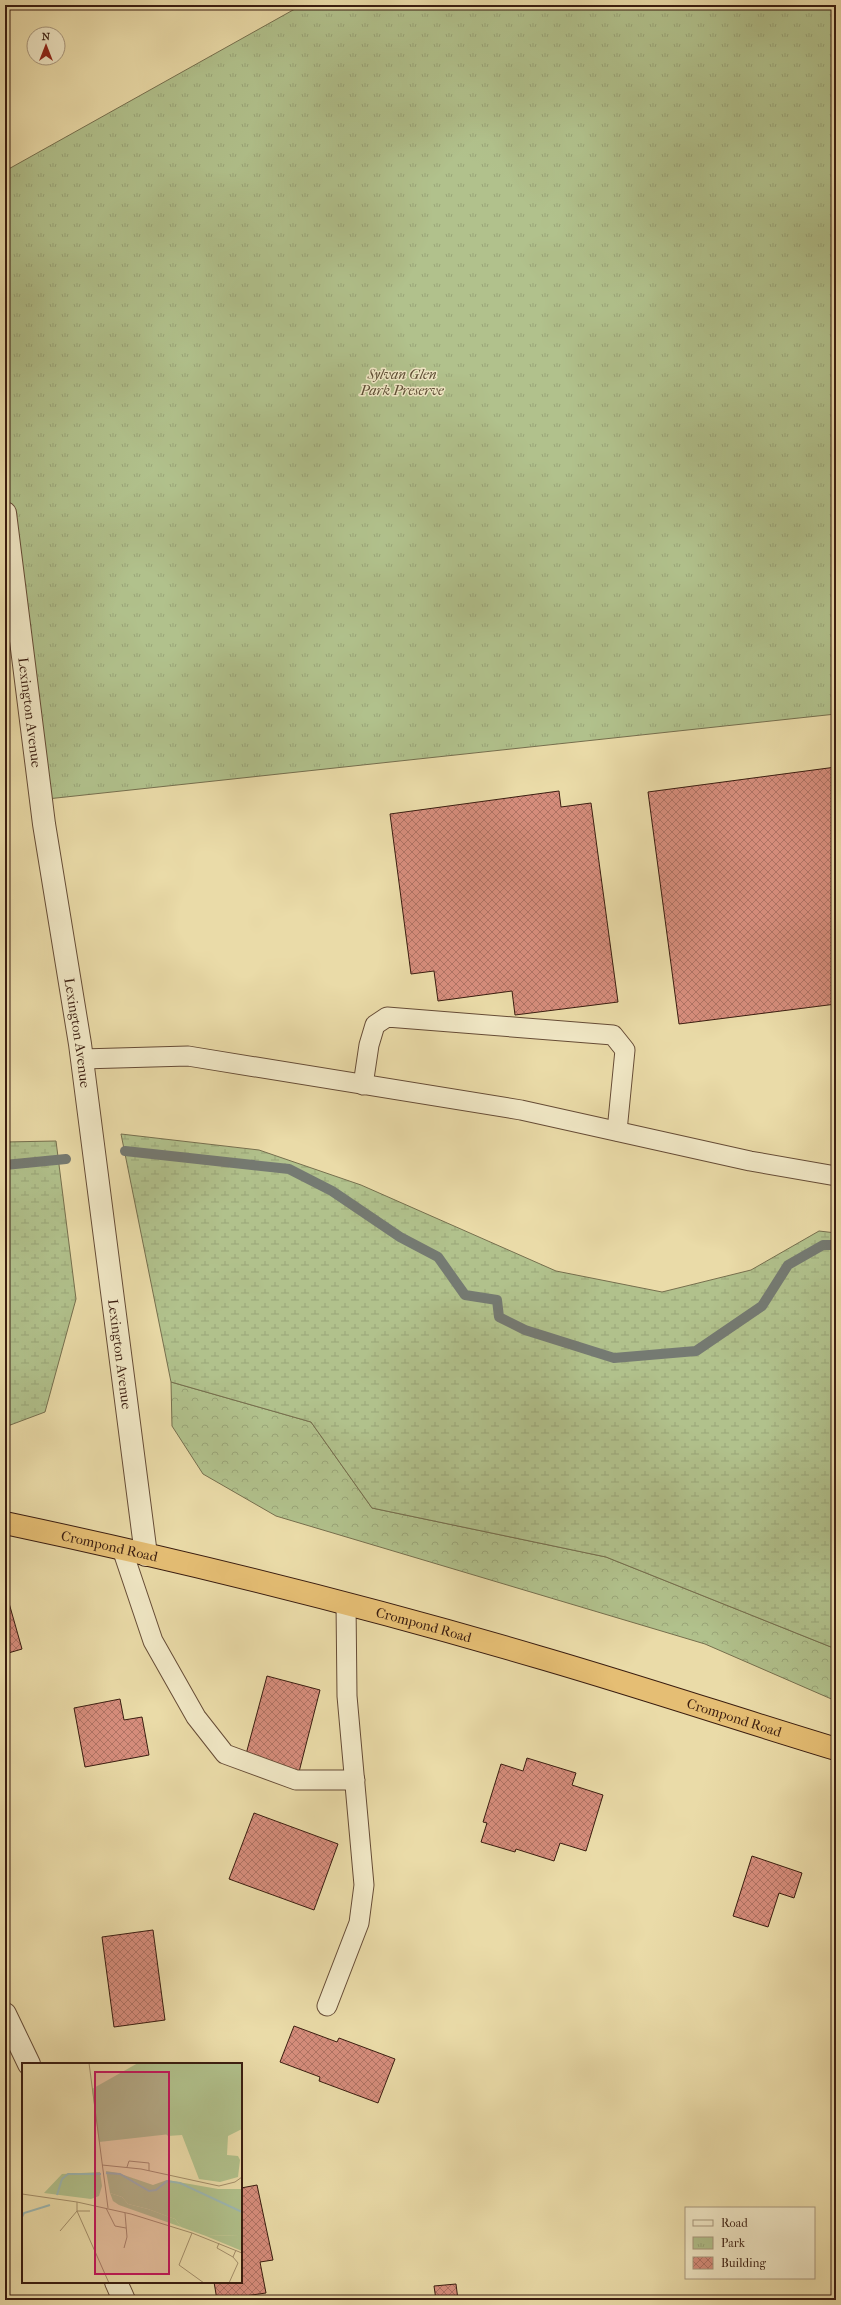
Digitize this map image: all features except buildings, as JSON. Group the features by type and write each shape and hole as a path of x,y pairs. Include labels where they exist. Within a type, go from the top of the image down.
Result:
{"highway":[{"name":"Crompond Road","path":"5,1523 146,1554 346,1604 546,1659 836,1749"}],"street":[{"name":"Lexington Avenue","path":"5,513 44,824 82,1059 146,1554"},
{"path":"5,2014 29,2063"},
{"path":"116,2283 124,2300"}],"lane":[{"path":"363,1085 369,1045 375,1025 388,1017 613,1035 625,1050 617,1131"},
{"path":"82,1059 188,1056 521,1110 750,1161 836,1176"},
{"path":"122,1549 153,1641 196,1717 225,1754 296,1780 355,1780"},
{"path":"327,2006 359,1923 364,1885 347,1696 346,1604"}],"green space":[{"name":"Sylvan Glen Park Preserve","path":"302,5 836,5 836,714 47,799 5,487 5,171"},
{"path":"121,1134 259,1150 361,1185 556,1271 662,1292 751,1270 819,1231 836,1233 836,1649 606,1557 372,1508 311,1422 171,1382"},
{"path":"56,1141 76,1299 45,1412 5,1427 5,1142"},
{"path":"171,1382 311,1422 372,1508 606,1557 836,1649 836,1701 705,1644 276,1516 203,1474 172,1426"}],"waterway":[{"path":"125,1151 289,1169 332,1191 400,1237 438,1257 465,1295 497,1300 499,1317 525,1330 614,1358 696,1351 762,1306 788,1265 823,1245 836,1245"},
{"path":"5,1165 66,1159"}]}
